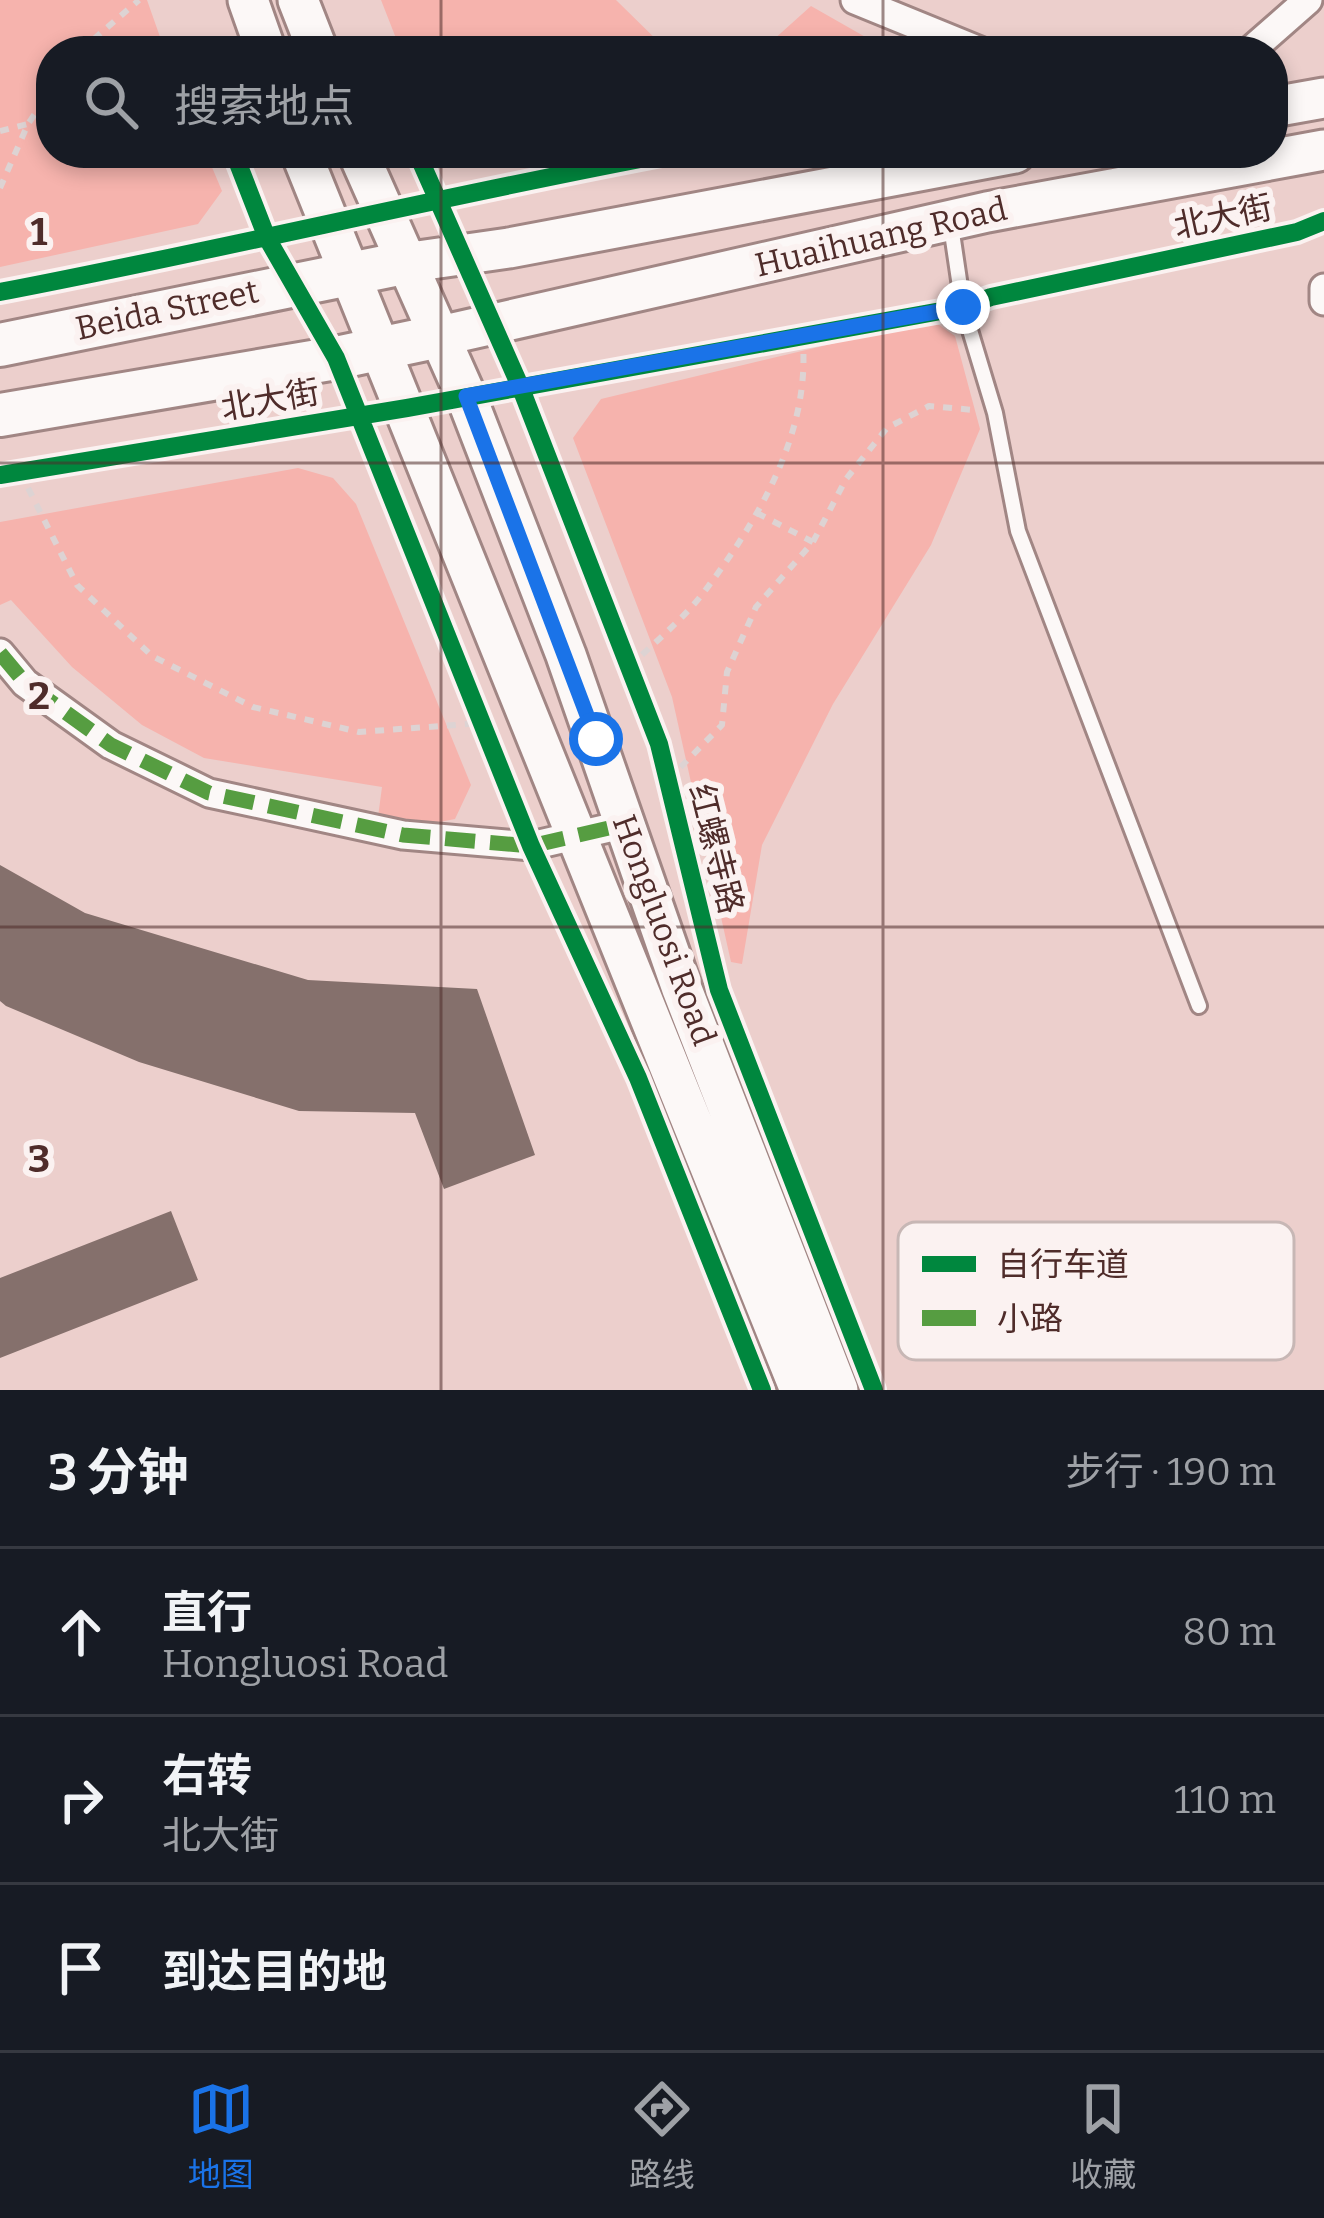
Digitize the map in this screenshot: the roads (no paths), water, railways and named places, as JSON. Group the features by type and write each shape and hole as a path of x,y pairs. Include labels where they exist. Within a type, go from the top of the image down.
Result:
{"main road":[{"path":"248,0 261,36"},
{"path":"298,0 312,36"},
{"path":"1288,104 1324,98"},
{"name":"Huaihuang Road","path":"1288,157 1324,150"},
{"name":"Hongluosi Road","path":"307,168 800,1390"},
{"name":"Hongluosi Road","path":"364,168 440,336 566,655 682,989 838,1390"},
{"name":"Huaihuang Road","path":"404,263 509,248 935,168"},
{"name":"Huaihuang Road","path":"440,336 950,220 1228,168"},
{"name":"Beida Street","path":"0,345 404,263"},
{"path":"0,415 440,336"}],"street":[{"path":"855,0 943,36"},
{"path":"1267,36 1304,2"},
{"path":"1324,288 1324,301"},
{"path":"0,653 25,683 111,745 208,793 403,835 531,846 626,824"}],"lane":[{"path":"950,220 963,307 995,412 1018,531 1198,1006"}]}
